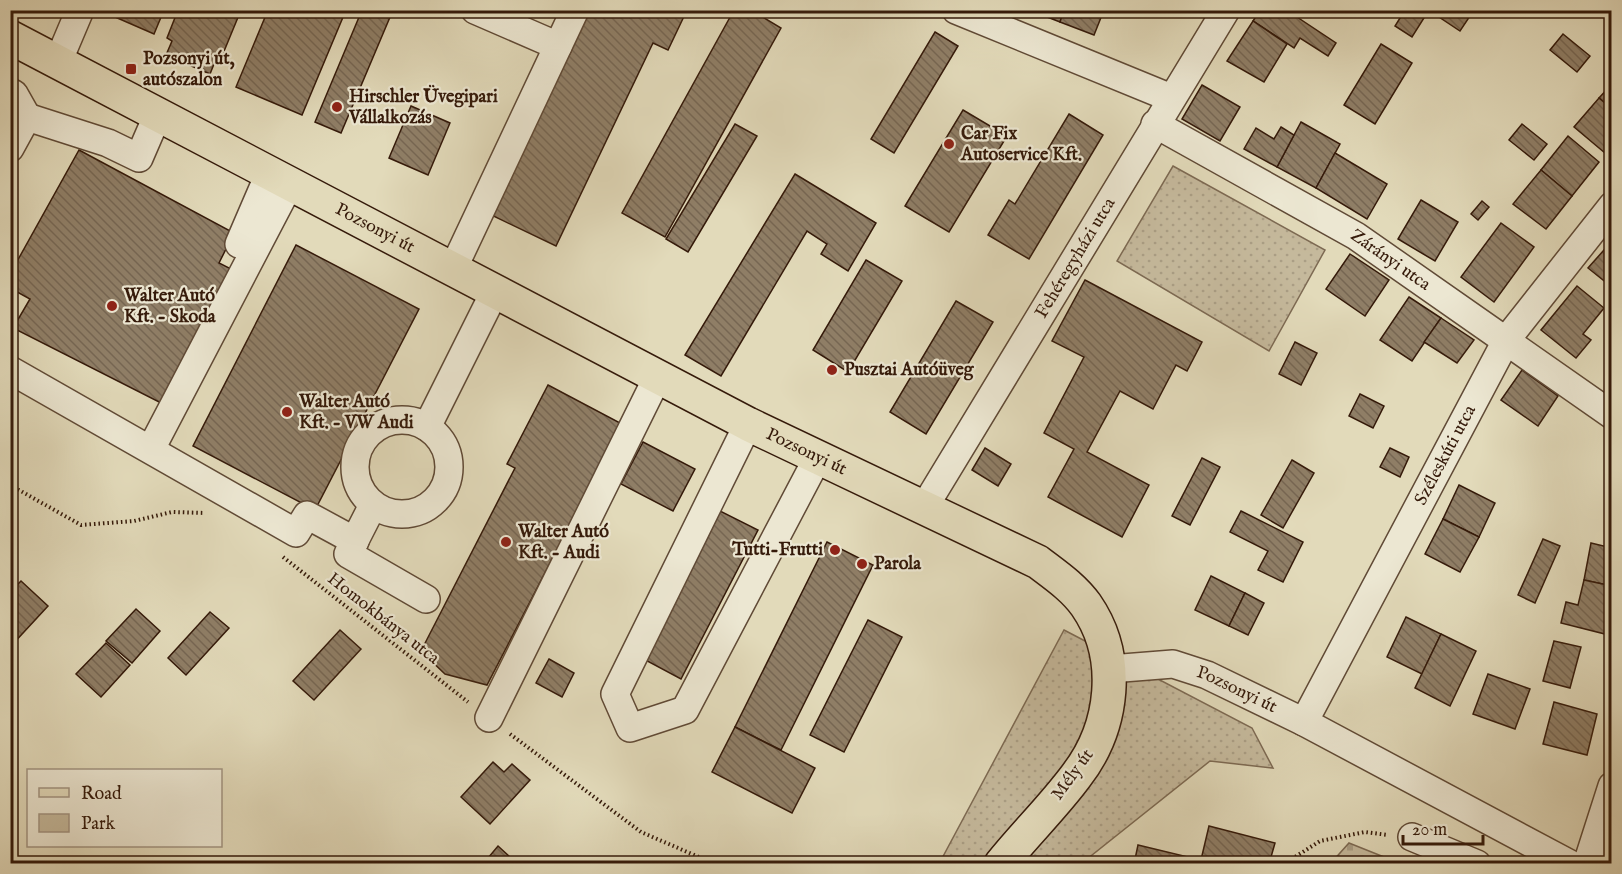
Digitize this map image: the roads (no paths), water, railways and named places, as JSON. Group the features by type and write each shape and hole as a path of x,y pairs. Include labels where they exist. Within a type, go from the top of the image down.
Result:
{"main road":[{"name":"Pozsonyi út","path":"10,37 748,424 817,459 925,506 1038,562 1068,585 1085,604 1099,627 1110,669"},
{"name":"Mély út","path":"1001,864 1077,776 1094,749 1104,723 1110,669"}],"street":[{"path":"58,62 80,10"},
{"path":"475,10 558,46"},
{"path":"453,269 575,10"},
{"path":"956,10 1171,98"},
{"name":"Fehéregyházi utca","path":"925,506 1226,10"},
{"path":"10,92 14,94 27,117 108,144 139,158 158,114"},
{"path":"10,147 27,117"},
{"name":"Zárányi utca","path":"1155,124 1356,236 1507,339 1611,415"},
{"path":"236,251 280,177"},
{"path":"151,449 280,177"},
{"name":"Széleskúti utca","path":"1304,722 1507,339 1611,206"},
{"path":"427,427 495,291"},
{"path":"10,370 296,533 307,515 355,542"},
{"path":"489,718 658,376"},
{"path":"396,420 412,421 427,427 438,437 446,450 449,465 448,481 441,494 430,506 417,512 401,515 386,513 373,505 363,494 356,479 354,464 358,448 367,434 381,425 396,420"},
{"path":"748,424 615,694 630,728 685,710 817,459"},
{"path":"373,505 348,554 426,599"},
{"name":"Pozsonyi út","path":"1110,669 1173,664 1207,675 1304,722 1570,864"},
{"path":"1587,864 1610,794"},
{"path":"1412,837 1477,864"}],"place":[{"name":"Pozsonyi út, autószalon","path":"131,69"},
{"name":"Hirschler Üvegipari Vállalkozás","path":"337,107"},
{"name":"Car Fix Autoservice Kft.","path":"949,144"},
{"name":"Walter Autó Kft. - Skoda","path":"112,306"},
{"name":"Pusztai Autóüveg","path":"832,370"},
{"name":"Walter Autó Kft. - VW Audi","path":"287,412"},
{"name":"Walter Autó Kft. - Audi","path":"506,542"},
{"name":"Tutti-Frutti","path":"835,550"},
{"name":"Parola","path":"862,564"}]}
